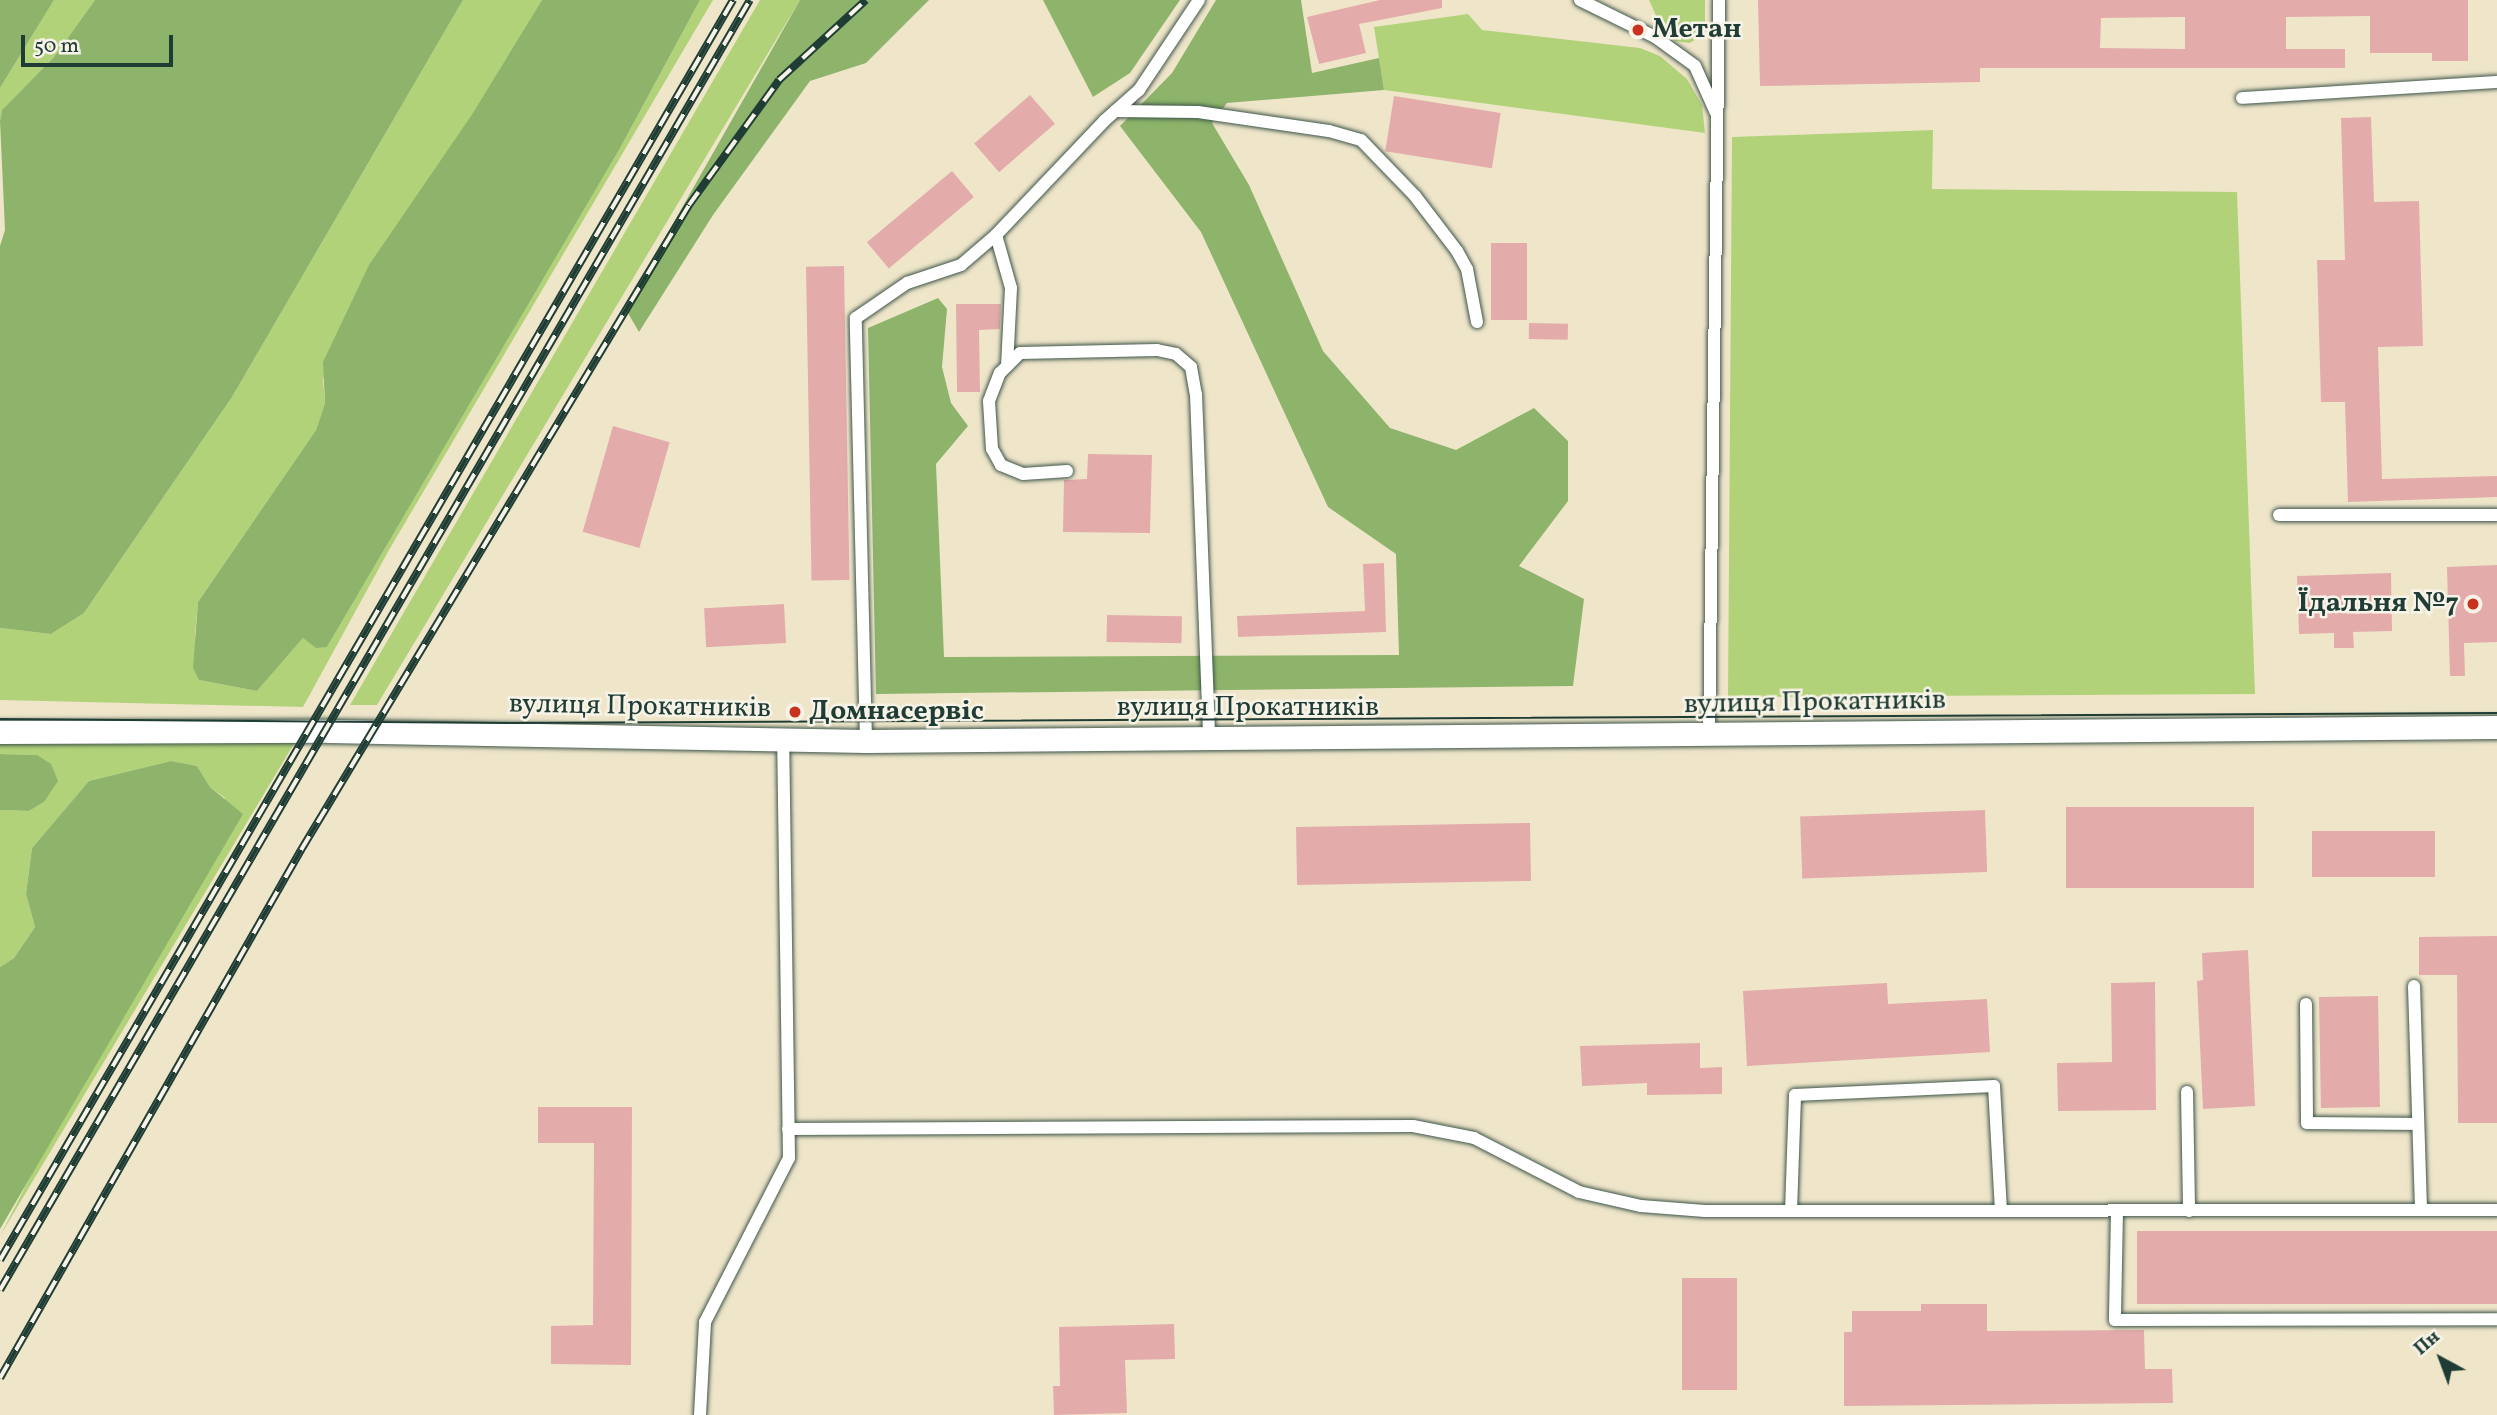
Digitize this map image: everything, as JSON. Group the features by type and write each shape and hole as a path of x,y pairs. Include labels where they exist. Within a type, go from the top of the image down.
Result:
{"street":[{"name":"вулиця Прокатників","path":"0,732 329,731 866,741 2497,727"}],"lane":[{"path":"866,741 856,318 907,283 961,265 996,235 1155,71 1199,0"},
{"path":"1580,0 1655,37 1695,66 1717,117"},
{"path":"1709,734 1719,0"},
{"path":"2242,98 2497,82"},
{"path":"1115,111 1198,112 1329,131 1361,140 1415,196 1457,251 1466,268 1477,322"},
{"path":"996,235 1011,288 1007,366"},
{"path":"1067,471 1023,474 1001,466 988,430 989,401 1007,366 1020,353 1157,349 1177,354 1191,367 1196,394 1209,738"},
{"path":"2279,514 2497,515"},
{"path":"700,1415 705,1322 789,1158 783,740"},
{"path":"2414,986 2421,1210"},
{"path":"2306,1004 2307,1124 2418,1124"},
{"path":"1791,1211 1796,1094 1994,1086 2001,1211"},
{"path":"2186,1092 2189,1210"},
{"path":"788,1129 1413,1126 1474,1138 1579,1192 1641,1206 1791,1211 2497,1210"},
{"path":"2117,1211 2115,1320 2497,1319"}],"green space":[{"path":"0,0 54,0 0,88"},
{"path":"54,0 95,0 54,57 2,110 0,121 0,88"},
{"path":"95,0 463,0 232,397 84,613 51,634 0,628 0,246 5,230 0,121 2,110 54,57"},
{"path":"463,0 542,0 323,379 325,403 316,430 198,602 195,634 199,680 257,691 303,638 327,647 619,150 700,0 713,0 389,550 303,707 0,700 0,628 51,634 84,613 232,397"},
{"path":"542,0 700,0 619,150 327,647 316,648 303,638 257,691 199,680 193,668 198,602 316,430 325,403 323,362 369,265 473,113"},
{"path":"760,0 800,0 377,705 350,705"},
{"path":"800,0 929,0 866,63 810,81 713,215 639,332 625,308"},
{"path":"1043,0 1180,0 1130,73 1093,97"},
{"path":"1216,0 1301,0 1312,73 1379,58 1384,90 1227,103 1212,123 1249,185 1323,351 1390,428 1456,450 1534,408 1568,441 1568,501 1519,566 1584,599 1573,686 876,694 868,328 938,298 947,309 942,367 951,403 968,426 936,464 944,657 1399,655 1396,554 1328,507 1201,232 1120,126 1172,73"},
{"path":"1649,0 1705,0 1705,33 1690,43 1675,41 1662,29"},
{"path":"1468,14 1482,30 1640,48 1660,56 1687,79 1702,105 1705,133 1384,90 1374,27"},
{"path":"1933,130 1932,189 2237,192 2255,694 1728,697 1732,137"},
{"path":"0,741 295,742 0,1236 225,798 210,787 197,766 171,761 89,781 32,848 26,894 35,927 14,958 0,967 0,810 29,811 44,802 37,755 0,754"},
{"path":"0,754 37,755 51,764 58,781 44,802 29,811 0,810"},
{"path":"171,761 197,766 210,787 243,814 0,1229 0,967 14,958 35,927 26,894 32,848 89,781"}],"building":[{"path":"1380,0 1442,0 1442,8 1359,24 1366,53 1319,64 1307,17"},
{"path":"1758,0 2468,0 2468,61 2432,61 2432,53 2370,53 2370,16 2286,17 2286,49 2345,49 2345,68 1980,68 1980,82 1760,86","holes":["2185,17 2185,49 2100,48 2101,18"]},
{"path":"1030,95 1055,124 999,172 974,144"},
{"path":"1394,96 1501,113 1492,168 1385,151"},
{"path":"2371,117 2374,202 2419,201 2423,346 2378,347 2382,479 2497,476 2497,497 2348,502 2345,402 2321,402 2317,260 2345,260 2341,118"},
{"path":"952,171 974,197 889,268 867,242"},
{"path":"1491,243 1527,243 1527,320 1491,320"},
{"path":"844,266 849,580 811,581 806,267"},
{"path":"956,304 1001,304 1000,329 979,330 980,392 957,392"},
{"path":"1529,323 1568,324 1568,340 1529,339"},
{"path":"613,426 670,442 639,548 583,532"},
{"path":"1088,454 1152,455 1150,533 1063,532 1064,480 1087,479"},
{"path":"1384,563 1386,632 1238,637 1237,616 1365,611 1363,564"},
{"name":"Їдальня №7","path":"2497,565 2497,642 2464,643 2465,676 2450,676 2447,567"},
{"path":"2391,573 2392,631 2353,632 2354,648 2334,648 2334,633 2299,634 2297,576"},
{"path":"784,604 786,643 706,647 704,608"},
{"path":"1107,615 1182,616 1182,643 1107,642"},
{"path":"2066,807 2254,807 2254,888 2066,888"},
{"path":"1985,810 1987,872 1802,878 1800,816"},
{"path":"1530,823 1531,881 1297,885 1296,827"},
{"path":"2312,831 2435,831 2435,877 2312,877"},
{"path":"2497,936 2497,1123 2458,1123 2457,975 2419,975 2419,937"},
{"path":"2248,950 2255,1106 2203,1109 2197,981 2203,980 2202,953"},
{"path":"2155,982 2156,1110 2058,1111 2057,1063 2112,1062 2111,983"},
{"path":"1887,983 1888,1004 1987,999 1990,1052 1747,1066 1743,991"},
{"path":"2378,996 2380,1107 2321,1108 2319,997"},
{"path":"1700,1043 1700,1068 1722,1067 1722,1094 1647,1095 1647,1083 1582,1086 1580,1046"},
{"path":"538,1107 632,1107 631,1365 551,1364 551,1326 593,1325 594,1143 538,1143"},
{"path":"2137,1231 2497,1231 2497,1304 2137,1304"},
{"path":"1682,1278 1737,1278 1737,1390 1682,1390"},
{"path":"1921,1304 1987,1304 1987,1331 2144,1330 2145,1369 2172,1369 2173,1403 1844,1406 1844,1332 1852,1332 1852,1311 1921,1311"},
{"path":"1174,1324 1175,1359 1125,1360 1127,1413 1054,1415 1053,1386 1060,1386 1059,1327"}],"tram line":[{"path":"0,719 507,723 2497,713"}],"railway":[{"path":"0,1260 733,0"},
{"path":"0,1290 750,0"},
{"path":"0,1378 301,850 689,205 779,80 866,0"}],"place":[{"name":"Метан","path":"1638,30"},
{"name":"Їдальня №7","path":"2473,604"},
{"name":"Домнасервіс","path":"795,712"}]}
